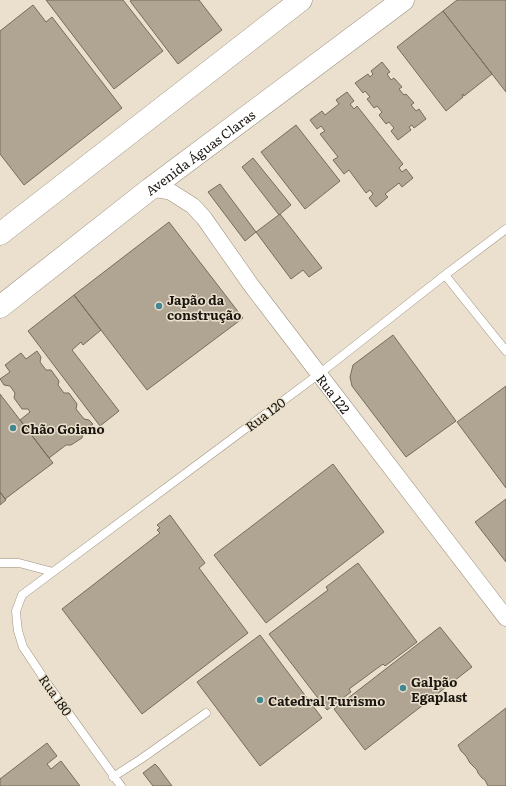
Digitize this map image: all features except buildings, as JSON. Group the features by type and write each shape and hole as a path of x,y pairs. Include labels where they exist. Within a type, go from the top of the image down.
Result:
{"main road":[{"path":"0,234 301,0"},
{"name":"Avenida Águas Claras","path":"0,307 150,189 403,0"}],"street":[{"name":"Rua 122","path":"150,189 171,192 193,206 213,230 251,285 318,374 506,618"}],"lane":[{"name":"Rua 120","path":"22,595 318,374 506,229"},
{"path":"445,275 506,351"},
{"path":"0,563 19,563 53,572"},
{"name":"Rua 180","path":"22,595 16,610 18,631 24,647 49,686 113,777 121,786"},
{"path":"113,777 206,713"}],"place":[{"name":"Japão da construção","path":"159,306"},
{"name":"Chão Goiano","path":"13,428"},
{"name":"Galpão Egaplast","path":"403,688"},
{"name":"Catedral Turismo","path":"260,700"}]}
